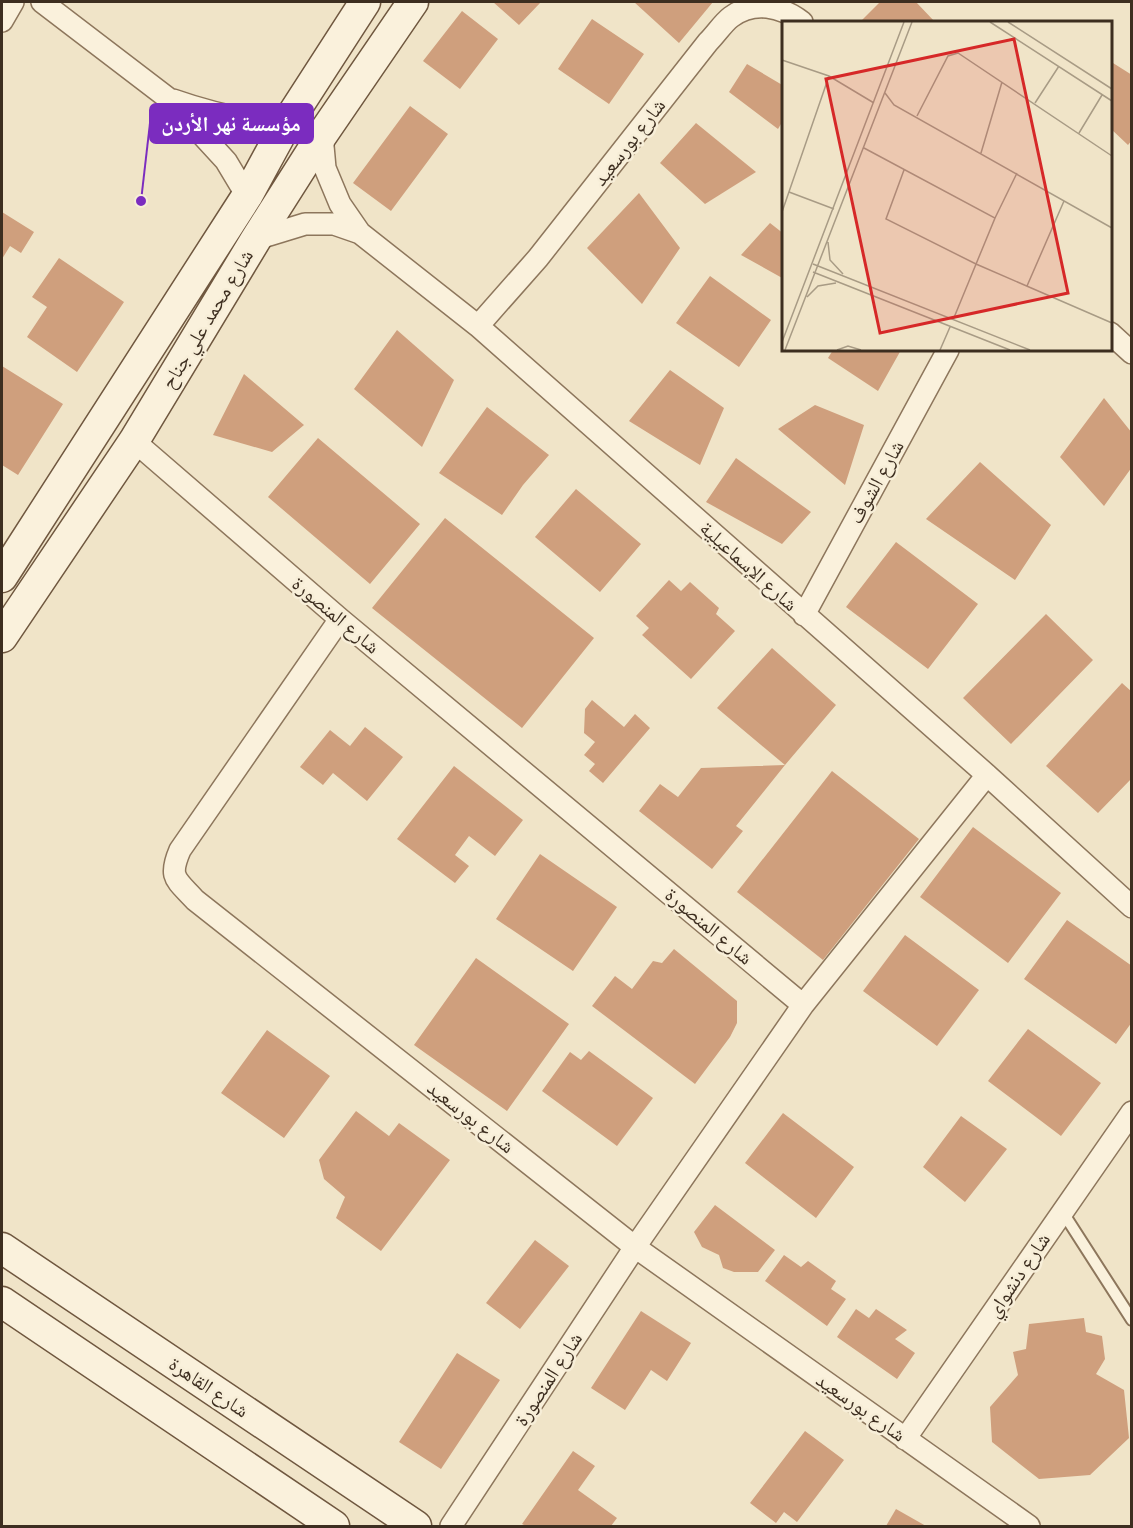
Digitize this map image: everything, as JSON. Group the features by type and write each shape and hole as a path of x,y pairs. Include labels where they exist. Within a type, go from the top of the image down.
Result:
{"main road":[{"name":"شارع محمد علي جناح","path":"2,578 248,196 285,126 365,2"},
{"name":"شارع محمد علي جناح","path":"2,637 134,441 322,135 413,2"},
{"name":"شارع القاهرة","path":"2,1248 416,1527"},
{"path":"2,1302 334,1527"}],"street":[{"path":"2,21 13,2"},
{"path":"42,2 169,99 226,161 248,196"},
{"name":"شارع بورسعيد","path":"478,326 538,258 708,42 731,17 748,7 768,6 790,14 800,21"},
{"path":"169,99 208,113 248,122 285,126"},
{"name":"شارع الإسماعيلية","path":"322,135 326,168 339,204 360,233 478,326 987,775 1131,907"},
{"name":"شارع الإسماعيلية","path":"256,239 305,224 334,224 360,233"},
{"path":"1112,335 1131,353"},
{"name":"شارع الشوف","path":"804,615 947,351"},
{"name":"شارع المنصورة","path":"134,441 340,619 803,1005 635,1247 451,1527"},
{"name":"شارع بورسعيد","path":"340,619 180,850 174,865 174,878 195,900 635,1247 1029,1527"},
{"path":"803,1005 987,775"},
{"name":"شارع دنشواي","path":"905,1439 1131,1112"}],"lane":[{"path":"1062,1211 1131,1320"}],"building":[{"path":"493,2 541,2 519,25"},
{"path":"634,2 713,2 679,43"},
{"path":"880,2 916,2 934,21 861,21"},
{"path":"462,11 498,39 460,89 423,61"},
{"path":"592,19 644,54 609,104 558,69"},
{"path":"747,64 782,85 782,122 778,129 729,92"},
{"path":"1112,64 1132,75 1132,140 1128,145 1112,130"},
{"path":"410,106 448,134 391,211 353,183"},
{"path":"696,123 756,172 705,204 660,163"},
{"path":"639,193 680,248 642,304 587,248"},
{"path":"2,212 34,232 21,253 10,246 2,259"},
{"path":"770,223 782,232 782,278 741,255"},
{"path":"59,258 124,302 77,372 27,337 47,307 32,297"},
{"path":"710,276 771,320 739,367 676,323"},
{"path":"397,330 454,380 422,447 354,389"},
{"path":"832,351 900,351 878,391 828,358"},
{"path":"2,366 63,404 18,475 2,465"},
{"path":"670,370 724,408 700,465 629,421"},
{"path":"244,374 304,425 272,452 213,435"},
{"path":"1104,398 1132,433 1132,467 1104,506 1060,457"},
{"path":"815,405 864,425 845,485 778,429"},
{"path":"487,407 549,455 523,485 502,515 439,473"},
{"path":"318,438 420,524 370,584 268,497"},
{"path":"736,458 811,512 782,544 706,502"},
{"path":"980,462 1051,525 1015,580 926,519"},
{"path":"576,489 641,544 600,592 535,537"},
{"path":"445,518 594,638 522,728 372,608"},
{"path":"896,542 978,604 928,669 846,607"},
{"path":"669,580 681,591 690,582 719,608 716,614 735,631 691,679 642,635 649,628 636,616"},
{"path":"1046,614 1093,660 1011,744 963,698"},
{"path":"772,648 836,705 785,765 717,708"},
{"path":"1122,683 1132,692 1132,778 1098,813 1046,766"},
{"path":"592,700 624,727 635,714 650,728 603,783 589,771 595,764 584,755 595,742 584,733 585,709"},
{"path":"365,727 403,757 367,801 333,773 323,785 300,767 330,730 350,746"},
{"path":"785,765 736,826 743,831 712,869 639,811 660,784 678,797 701,768"},
{"path":"454,766 523,820 495,856 469,836 455,855 469,866 455,883 397,839"},
{"path":"832,771 919,839 823,960 737,892"},
{"path":"973,827 1061,893 1008,963 920,897"},
{"path":"540,854 617,907 573,971 496,919"},
{"path":"1067,920 1132,966 1132,1022 1116,1044 1024,979"},
{"path":"905,935 979,990 937,1046 863,991"},
{"path":"674,949 737,1001 737,1023 730,1037 695,1084 592,1006 615,976 632,989 653,961 662,963"},
{"path":"476,958 569,1024 507,1111 414,1045"},
{"path":"1028,1029 1101,1083 1061,1136 988,1081"},
{"path":"267,1030 330,1076 284,1138 221,1093"},
{"path":"589,1051 653,1098 617,1146 542,1091 570,1052 581,1060"},
{"path":"356,1111 389,1136 399,1123 450,1160 381,1251 336,1218 345,1197 324,1179 319,1160"},
{"path":"783,1113 854,1167 816,1218 745,1163"},
{"path":"961,1116 1007,1149 965,1202 923,1167"},
{"path":"715,1205 775,1250 758,1272 734,1272 723,1268 719,1255 702,1247 694,1232"},
{"path":"535,1240 569,1266 520,1329 486,1303"},
{"path":"784,1255 801,1267 808,1261 836,1281 831,1289 846,1299 827,1326 765,1281"},
{"path":"856,1309 869,1318 876,1309 907,1330 895,1339 915,1353 897,1379 837,1337"},
{"path":"641,1311 691,1343 667,1381 651,1370 625,1410 591,1388"},
{"path":"1084,1318 1086,1332 1102,1336 1105,1359 1096,1374 1124,1390 1129,1438 1090,1475 1039,1479 992,1442 990,1407 1018,1375 1013,1352 1026,1349 1029,1324"},
{"path":"457,1353 500,1380 441,1469 399,1442"},
{"path":"805,1431 844,1460 797,1522 784,1512 776,1523 750,1503"},
{"path":"573,1451 595,1466 578,1490 617,1518 611,1526 526,1526 522,1524"},
{"path":"896,1509 926,1526 886,1526"}],"place":[{"name":"مؤسسة نهر الأردن","path":"141,201"}]}
